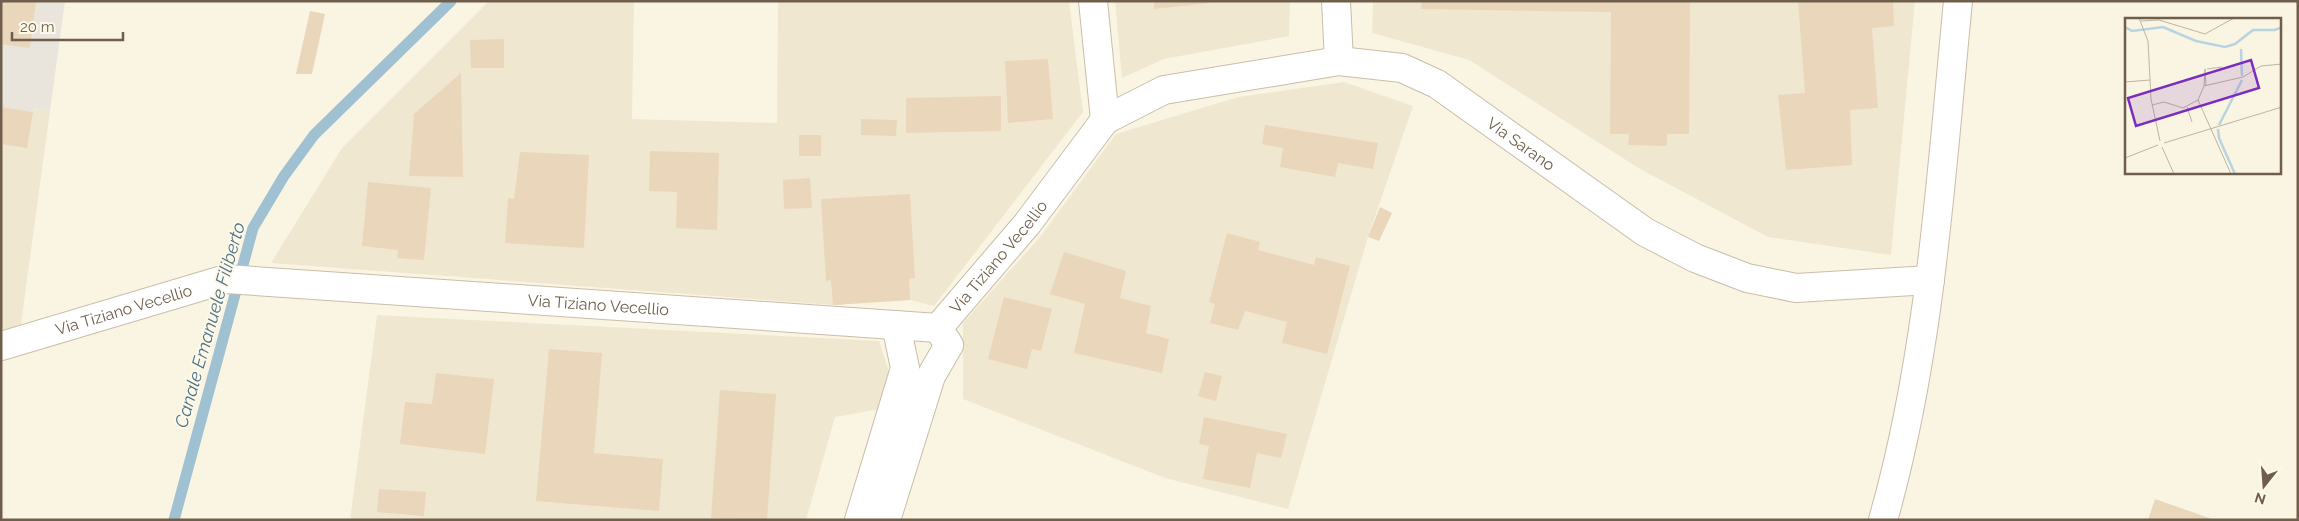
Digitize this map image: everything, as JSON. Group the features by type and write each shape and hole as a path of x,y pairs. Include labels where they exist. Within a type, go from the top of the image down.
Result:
{"street":[{"path":"1093,1 1105,120"},
{"path":"1336,1 1340,61"},
{"path":"1884,520 1915,383 1930,280 1958,1"},
{"name":"Via Sarano","path":"1105,120 1164,90 1340,61 1402,68 1437,84 1645,232 1712,265 1747,278 1796,288 1930,280"},
{"name":"Via Tiziano Vecellio","path":"1,346 226,279 938,328 1027,224 1105,120"},
{"path":"859,520 905,368 896,325"},
{"path":"886,520 931,376 949,345 938,328"}],"shaded area":[{"path":"1,1 65,1 50,111 34,108 33,112 1,107"},
{"path":"489,1 634,1 632,119 777,123 778,1 1069,1 1083,112 934,306 910,300 833,305 271,263 342,148"},
{"path":"1115,1 1290,1 1289,36 1164,59 1122,78"},
{"path":"1373,1 1915,1 1891,255 1768,237 1640,169 1469,60 1372,33"},
{"path":"1344,82 1413,106 1368,237 1288,509 1165,478 963,399 963,323 1040,237 1116,134 1238,97"},
{"path":"1,107 33,112 33,108 50,111 18,346 1,349"},
{"path":"377,315 879,341 892,381 881,409 835,417 806,520 350,520"}],"building":[{"path":"1,1 36,1 30,48 1,44"},
{"path":"1154,1 1210,1 1210,3 1154,9"},
{"path":"1422,1 1690,1 1689,134 1667,134 1667,146 1628,145 1629,134 1610,134 1611,12 1421,9"},
{"path":"1798,1 1893,1 1894,26 1872,28 1878,108 1850,110 1852,165 1786,170 1778,95 1805,93"},
{"path":"310,11 325,14 312,74 296,74"},
{"path":"504,39 504,68 471,68 470,40"},
{"path":"1048,59 1053,119 1008,123 1005,61"},
{"path":"461,73 463,177 409,176 414,114"},
{"path":"1001,96 1001,131 906,133 906,98"},
{"path":"1,107 33,112 27,148 1,144"},
{"path":"861,119 897,120 896,136 861,135"},
{"path":"1265,125 1378,143 1373,169 1338,163 1335,177 1280,167 1283,148 1262,144"},
{"path":"799,135 821,135 821,156 799,156"},
{"path":"650,151 719,153 717,230 676,228 677,192 649,191"},
{"path":"520,152 589,155 584,248 505,243 508,198 514,199"},
{"path":"810,178 812,208 784,209 783,180"},
{"path":"368,182 431,188 424,260 397,258 398,250 362,246"},
{"path":"910,194 915,278 909,279 910,300 833,305 831,280 826,281 821,199"},
{"path":"1380,207 1392,213 1379,241 1368,237"},
{"path":"1227,233 1260,242 1258,250 1314,265 1316,257 1350,266 1327,354 1282,343 1287,322 1245,311 1238,330 1210,323 1215,304 1209,302"},
{"path":"1064,252 1126,271 1120,298 1151,306 1146,333 1169,339 1162,373 1074,353 1085,304 1050,294"},
{"path":"1004,297 1052,309 1041,351 1032,349 1027,369 988,359"},
{"path":"549,349 602,353 594,453 663,459 659,511 536,501"},
{"path":"1205,372 1222,376 1216,401 1198,396"},
{"path":"436,373 494,379 485,454 400,444 405,402 432,404"},
{"path":"720,390 776,394 767,520 711,518"},
{"path":"1204,417 1287,434 1281,458 1257,453 1250,488 1203,479 1209,446 1199,444"},
{"path":"379,489 426,492 424,516 377,512"},
{"path":"2155,499 2212,519 2212,520 2148,520"}],"waterway":[{"name":"Canale Emanuele Filiberto","path":"174,520 253,228 284,176 314,135 451,1"}]}
